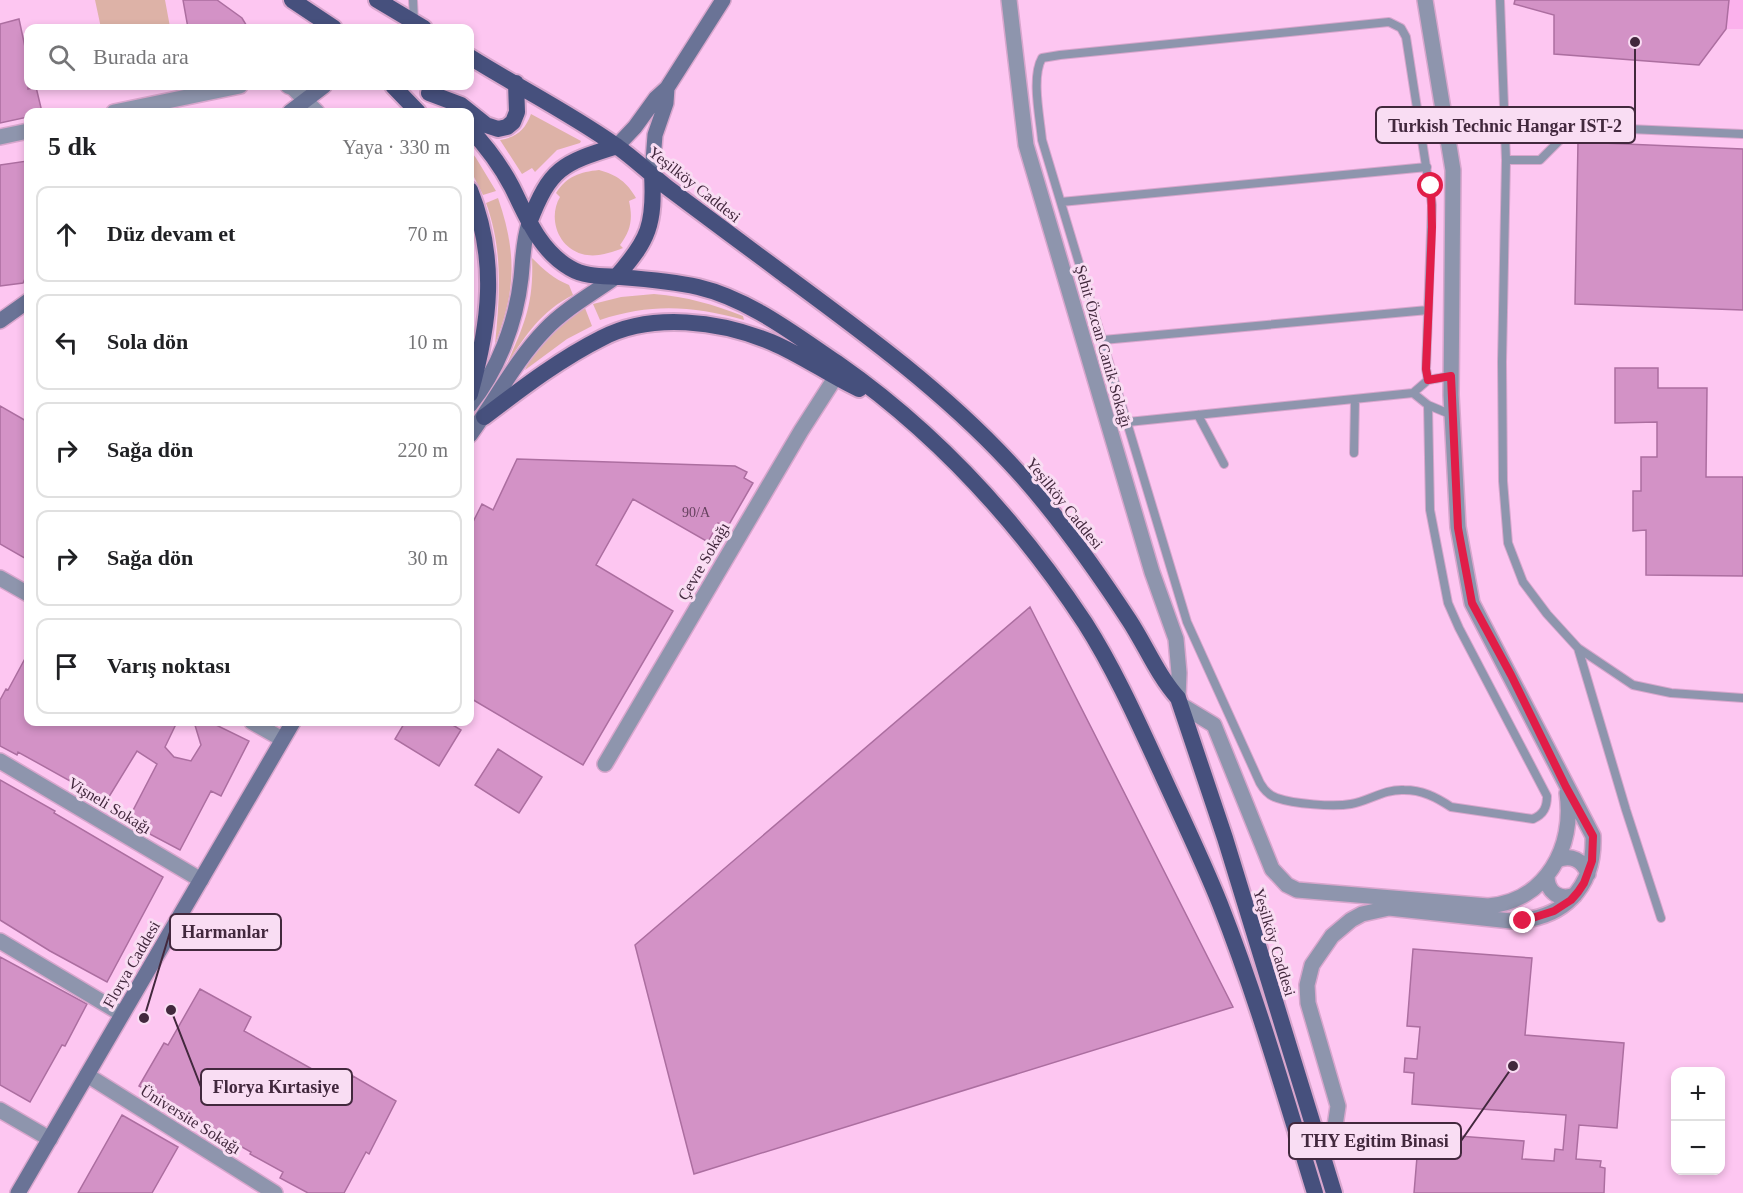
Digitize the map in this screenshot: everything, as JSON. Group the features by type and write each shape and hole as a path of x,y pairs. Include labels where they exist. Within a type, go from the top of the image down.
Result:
{"highway":[{"path":"292,0 315,21"},
{"path":"377,0 417,24"},
{"name":"Yeşilköy Caddesi","path":"474,59 617,146 927,383 970,422 1030,486 1099,575 1136,630 1168,687 1180,701 1225,838 1334,1193"},
{"path":"474,115 486,125 498,129 507,127 513,122 517,112 516,83"},
{"path":"397,90 413,108"},
{"path":"425,90 448,108"},
{"path":"426,90 465,108"},
{"path":"474,134 506,177 529,223 540,241 554,257 569,268 593,277 671,282 702,288 735,300 778,324 838,364 893,405 992,501 1048,570 1087,626 1109,664 1220,905 1274,1060 1315,1193"},
{"path":"529,223 544,188 558,171 588,155 617,146"},
{"path":"616,277 645,240 650,226 653,212 652,174"},
{"path":"474,202 483,228 489,275 488,308 481,354 474,379"},
{"path":"484,417 531,382 603,338 628,328 656,323 709,326 744,332 772,343 835,378 893,405"}],"main road":[{"path":"617,146 639,123 656,98 667,88 723,0"},
{"path":"652,174 655,135 666,103 667,88"},
{"path":"311,107 322,90"},
{"path":"474,398 493,367 510,331 516,308 523,246 529,223"},
{"path":"474,430 524,355 546,329 564,312 616,277"},
{"path":"0,321 24,304"},
{"name":"Florya Caddesi","path":"18,1193 290,726"}],"street":[{"name":"Şehit Özcan Canik Sokağı","path":"1009,0 1026,145 1152,572 1176,639 1180,701"},
{"path":"1322,1154 1335,1126 1338,1106 1308,1004 1307,985 1312,965 1341,927 1362,914 1389,908 1523,921 1554,911 1575,895 1588,874 1593,855 1593,836 1472,603 1458,528 1452,415 1453,170 1425,0"},
{"path":"133,108 221,90"},
{"path":"295,90 311,107"},
{"path":"0,137 24,132"},
{"name":"Çevre Sokağı","path":"605,764 801,431 835,378"},
{"path":"0,578 24,592"},
{"path":"1180,701 1214,725 1272,869 1287,885 1297,890 1488,906 1500,905 1522,897 1540,884 1557,860 1566,835 1568,819 1566,787"},
{"path":"259,726 282,739"},
{"name":"Vişneli Sokağı","path":"0,761 201,880"},
{"path":"1557,860 1563,857 1575,859 1581,862 1588,874"},
{"path":"1547,876 1548,886 1554,894 1564,897 1575,895"},
{"path":"0,940 122,1014"},
{"name":"Üniversite Sokağı","path":"87,1075 275,1193"},
{"path":"0,1110 50,1139"}],"lane":[{"path":"413,0 419,24"},
{"path":"1500,0 1506,160 1502,374 1503,481 1508,543 1523,582 1547,614 1578,648 1633,685 1671,693 1743,698"},
{"path":"1428,380 1426,369 1432,227 1431,195 1404,32 1398,25 1389,22 1042,58 1038,65 1037,77 1042,140 1187,622 1260,783 1268,793 1276,798 1341,806 1389,791 1414,790 1440,799 1451,807 1533,819 1539,817 1546,808 1546,796 1448,603 1430,510 1428,405"},
{"path":"1506,160 1540,160 1568,132 1606,128 1743,134"},
{"path":"1061,202 1427,167"},
{"path":"1103,340 1428,310"},
{"path":"1128,422 1413,393 1428,380 1451,376"},
{"path":"1413,393 1428,405 1452,415"},
{"path":"1354,453 1355,399"},
{"path":"1198,415 1224,464"},
{"path":"1578,648 1661,918"}],"shaded area":[{"path":"95,0 165,0 169,24 100,24"},
{"path":"1729,0 1743,0 1743,29 1726,29"},
{"path":"531,114 581,141 557,150 535,172 532,168 522,174 500,140 520,132"},
{"path":"474,155 496,191 483,195 474,177"},
{"path":"599,170 621,180 636,198 629,201 631,219 627,234 620,245 623,248 603,254 587,255 566,245 557,230 555,213 560,197 556,193 575,176"},
{"path":"498,198 508,237 512,272 507,307 495,344 499,290 498,255 486,203"},
{"path":"532,258 549,274 569,285 573,295 542,317 506,366 518,338 529,302"},
{"path":"654,294 689,299 710,305 743,316 744,320 689,309 672,308 637,311 600,320 593,304 621,297"},
{"path":"585,308 592,326 567,339 525,370 536,351 550,335"}],"building":[{"path":"183,0 217,0 242,18 246,24 187,24"},
{"path":"1515,0 1729,0 1726,29 1699,65 1554,54 1554,15 1514,4"},
{"path":"19,19 24,42 24,90 37,90 41,108 24,108 24,118 0,123 0,24"},
{"path":"1578,142 1743,149 1743,310 1575,304"},
{"path":"24,161 24,281 23,283 0,286 0,165"},
{"path":"1615,368 1658,368 1658,388 1707,388 1706,477 1743,477 1743,576 1646,575 1646,530 1633,531 1633,491 1641,491 1641,457 1657,457 1657,422 1615,423"},
{"path":"0,406 24,420 24,558 0,544"},
{"path":"517,459 735,466 747,472 744,478 753,483 727,528 718,523 708,542 633,499 596,565 673,611 583,765 474,700 474,520 482,504 493,510"},
{"path":"1030,607 1233,1007 694,1174 635,945"},
{"path":"24,660 24,726 175,726 165,747 174,757 191,761 201,745 195,726 218,726 249,741 221,796 211,791 180,850 127,822 157,764 137,751 104,805 71,784 72,782 18,752 17,755 0,746 0,700 6,689 8,690"},
{"path":"403,726 454,726 461,730 439,766 395,739"},
{"path":"498,749 542,777 519,813 475,785"},
{"path":"0,780 163,877 107,982 0,920"},
{"path":"1413,949 1532,958 1525,1035 1624,1043 1617,1128 1579,1125 1576,1159 1601,1161 1600,1167 1605,1168 1604,1193 1414,1193 1419,1133 1524,1141 1522,1159 1554,1161 1555,1149 1563,1150 1566,1115 1412,1104 1414,1073 1404,1072 1405,1058 1417,1059 1420,1027 1407,1026"},
{"path":"0,957 87,1004 65,1046 62,1045 30,1102 0,1085"},
{"path":"200,989 251,1017 244,1031 346,1088 353,1076 396,1101 369,1154 366,1152 344,1193 308,1193 280,1178 283,1172 250,1154 251,1152 217,1133 218,1131 139,1086 164,1043 168,1045"},
{"path":"122,1115 178,1147 152,1193 78,1193"}],"place":[{"name":"Turkish Technic Hangar IST-2","path":"1635,42"},
{"name":"Florya Kırtasiye","path":"171,1010"},
{"name":"Harmanlar","path":"144,1018"},
{"name":"THY Egitim Binasi","path":"1513,1066"}],"route":[{"path":"1431,186 1432,227 1426,369 1428,380 1451,376 1458,528 1472,603 1593,836 1592,861 1578,892 1571,900 1554,911 1523,921"}]}
